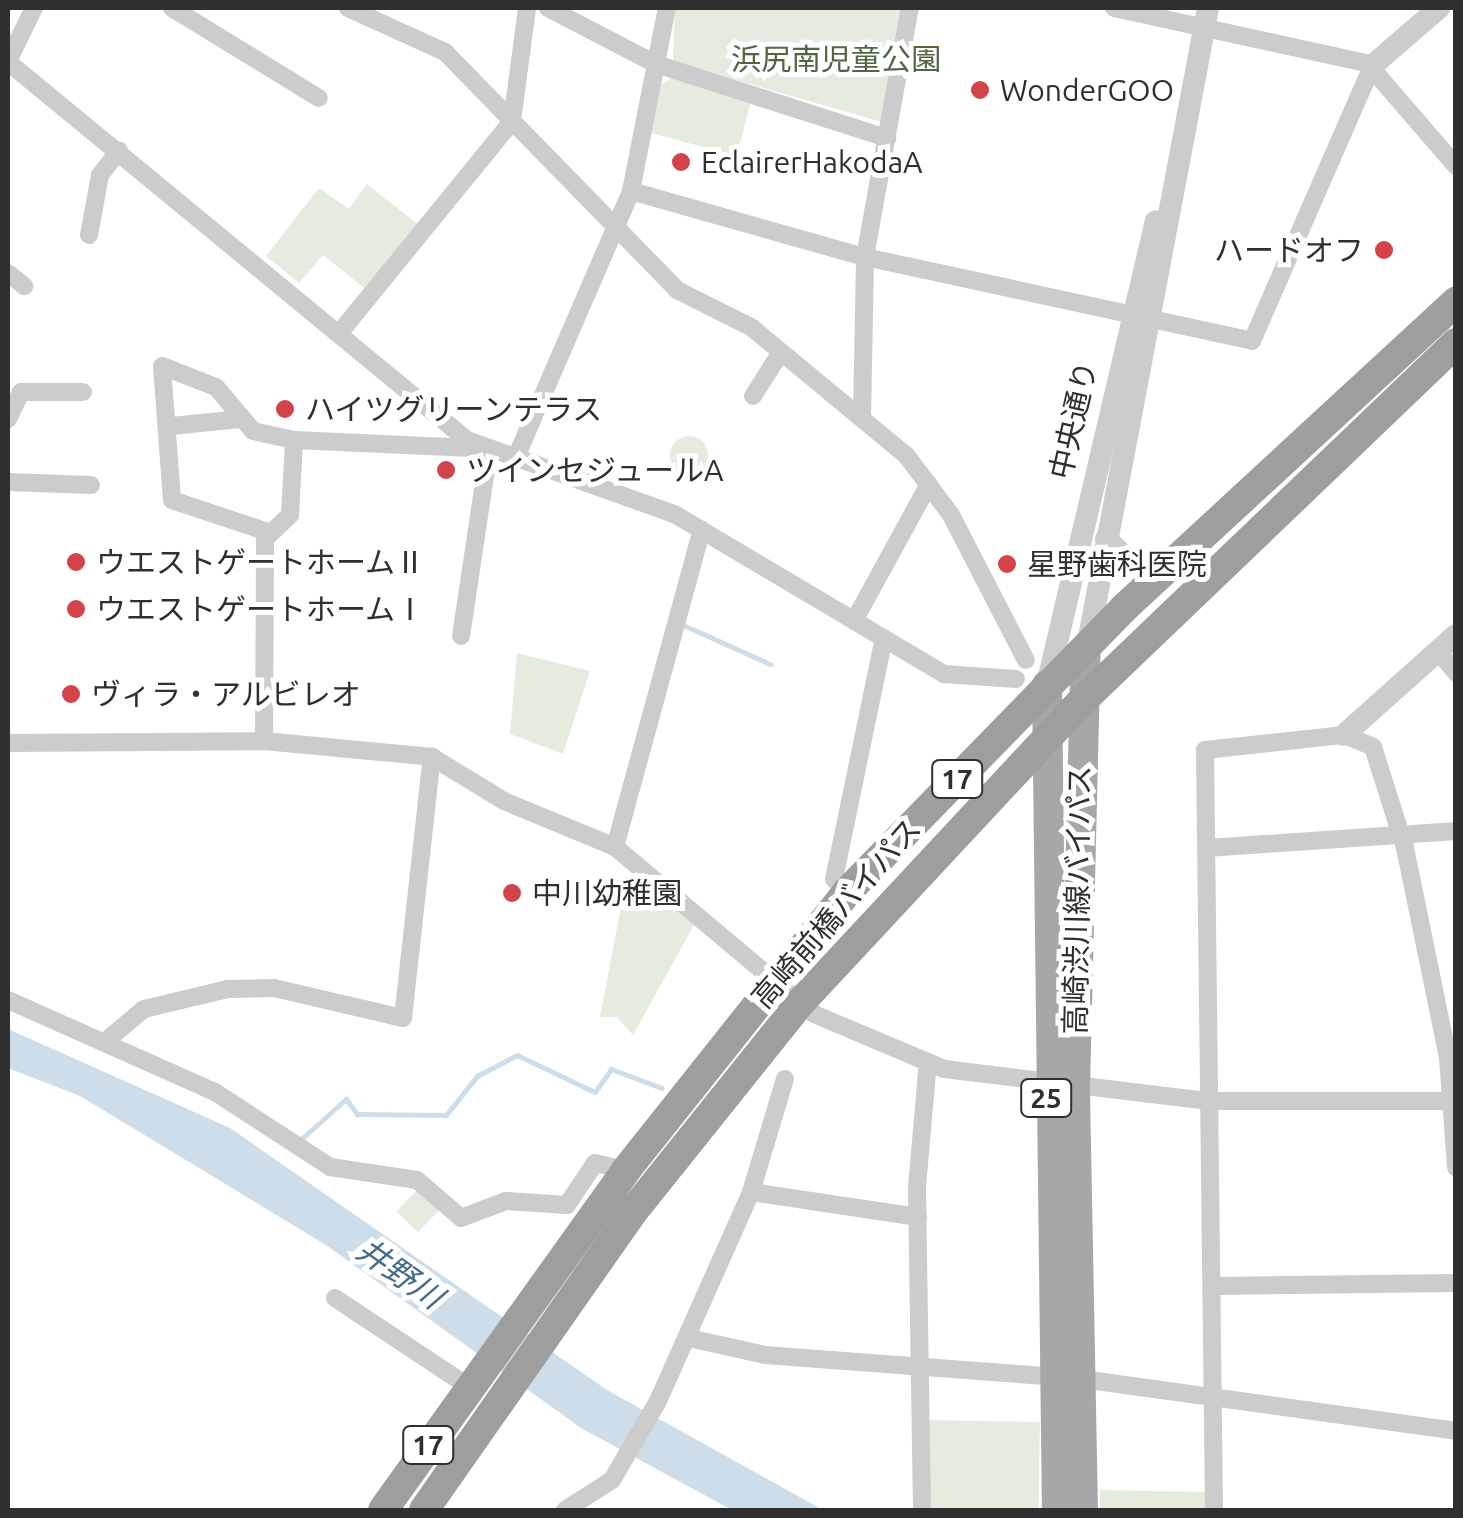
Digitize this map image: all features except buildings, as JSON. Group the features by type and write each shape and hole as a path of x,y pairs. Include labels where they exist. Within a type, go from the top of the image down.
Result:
{"highway":[{"name":"高崎前橋バイパス","path":"424,1510 520,1312 626,1170 846,892 1178,557 1456,302"},
{"name":"高崎前橋バイパス","path":"382,1510 480,1388 546,1330 801,1002 1080,702 1456,343"}],"main road":[{"name":"高崎渋川線バイパス","path":"1060,1086 1086,649"},
{"name":"高崎渋川線バイパス","path":"1047,685 1045,801 1060,1086 1069,1378 1083,1510"},
{"path":"1000,787 1032,788 1045,801"},
{"name":"高崎渋川線バイパス","path":"1056,1510 1069,1378"}],"street":[{"path":"34,8 8,61 489,449"},
{"path":"172,8 319,98"},
{"path":"348,8 445,52 677,290 781,352 862,416 929,484 1026,660"},
{"path":"341,330 512,122 528,8"},
{"path":"548,8 656,64 887,138"},
{"path":"517,456 630,191 667,8"},
{"path":"862,416 866,256 910,8"},
{"path":"1114,8 1206,17 1372,66 1456,166"},
{"path":"630,191 866,256 1252,342 1372,66 1440,8"},
{"name":"中央通り","path":"1047,685 1174,172 1206,17"},
{"path":"90,235 100,175 120,151"},
{"path":"8,274 24,286"},
{"name":"中央通り","path":"1086,649 1139,317"},
{"path":"753,396 781,352"},
{"path":"240,419 216,386 162,366 172,426 172,500 268,532"},
{"path":"8,419 21,392 83,392"},
{"path":"172,426 240,419 294,440 489,449 517,456 702,530 944,674 1016,678"},
{"path":"264,741 268,532 292,506 294,440"},
{"path":"461,636 489,449"},
{"path":"8,482 91,485"},
{"path":"854,621 929,484"},
{"path":"615,847 702,530"},
{"path":"1106,540 1134,565 1178,557"},
{"path":"1344,735 1456,635"},
{"path":"846,892 834,879 884,638"},
{"path":"1437,650 1456,672"},
{"path":"1214,1510 1205,750 1344,735 1373,747 1455,1101 1456,1168"},
{"path":"8,743 264,741 432,757 504,801 615,847 801,1002 928,1062 1060,1086 1210,1102 1455,1101"},
{"path":"108,1040 144,1008 228,989 274,988 403,1018 432,757"},
{"path":"1208,848 1456,831"},
{"path":"8,1000 108,1040 215,1092 330,1167 418,1180 461,1218 506,1201 566,1205 595,1163 626,1170"},
{"path":"922,1510 918,1218 928,1062"},
{"path":"565,1510 616,1474 693,1339 751,1192 785,1079"},
{"path":"751,1192 918,1218"},
{"path":"1214,1286 1456,1282"},
{"path":"336,1298 480,1388"},
{"path":"693,1339 919,1368 1069,1378 1456,1430"}],"green space":[{"name":"浜尻南児童公園","path":"675,8 903,8 882,122 673,62"},
{"path":"672,78 750,104 737,156 651,133 660,85"},
{"path":"367,184 419,225 368,291 323,255 299,283 266,256 319,188 349,209"},
{"path":"689,436 703,441 708,455 703,469 689,474 675,469 670,455 675,441"},
{"path":"517,653 590,671 563,754 510,734"},
{"path":"643,877 694,925 633,1035 617,1017 600,1017 626,881"},
{"path":"420,1187 442,1208 418,1232 396,1211"},
{"path":"924,1420 1040,1422 1038,1510 922,1508"},
{"path":"1100,1490 1208,1492 1208,1510 1100,1510"}],"water":[{"name":"井野川","path":"8,1029 230,1128 607,1390 823,1510 732,1510 581,1428 326,1245 80,1096 8,1068"}],"waterway":[{"path":"681,624 770,664"},
{"path":"300,1140 346,1099 357,1114 446,1115 477,1076 517,1055 595,1092 611,1069 662,1088"}],"place":[{"name":"WonderGOO","path":"980,90"},
{"name":"EclairerHakodaA","path":"681,162"},
{"name":"ハードオフ","path":"1384,250"},
{"name":"ハイツグリーンテラス","path":"285,409"},
{"name":"ツインセジュールA","path":"446,470"},
{"name":"ウエストゲートホームⅡ","path":"76,562"},
{"name":"星野歯科医院","path":"1007,564"},
{"name":"ウエストゲートホームⅠ","path":"76,609"},
{"name":"ヴィラ・アルビレオ","path":"71,694"},
{"name":"中川幼稚園","path":"512,893"}]}
